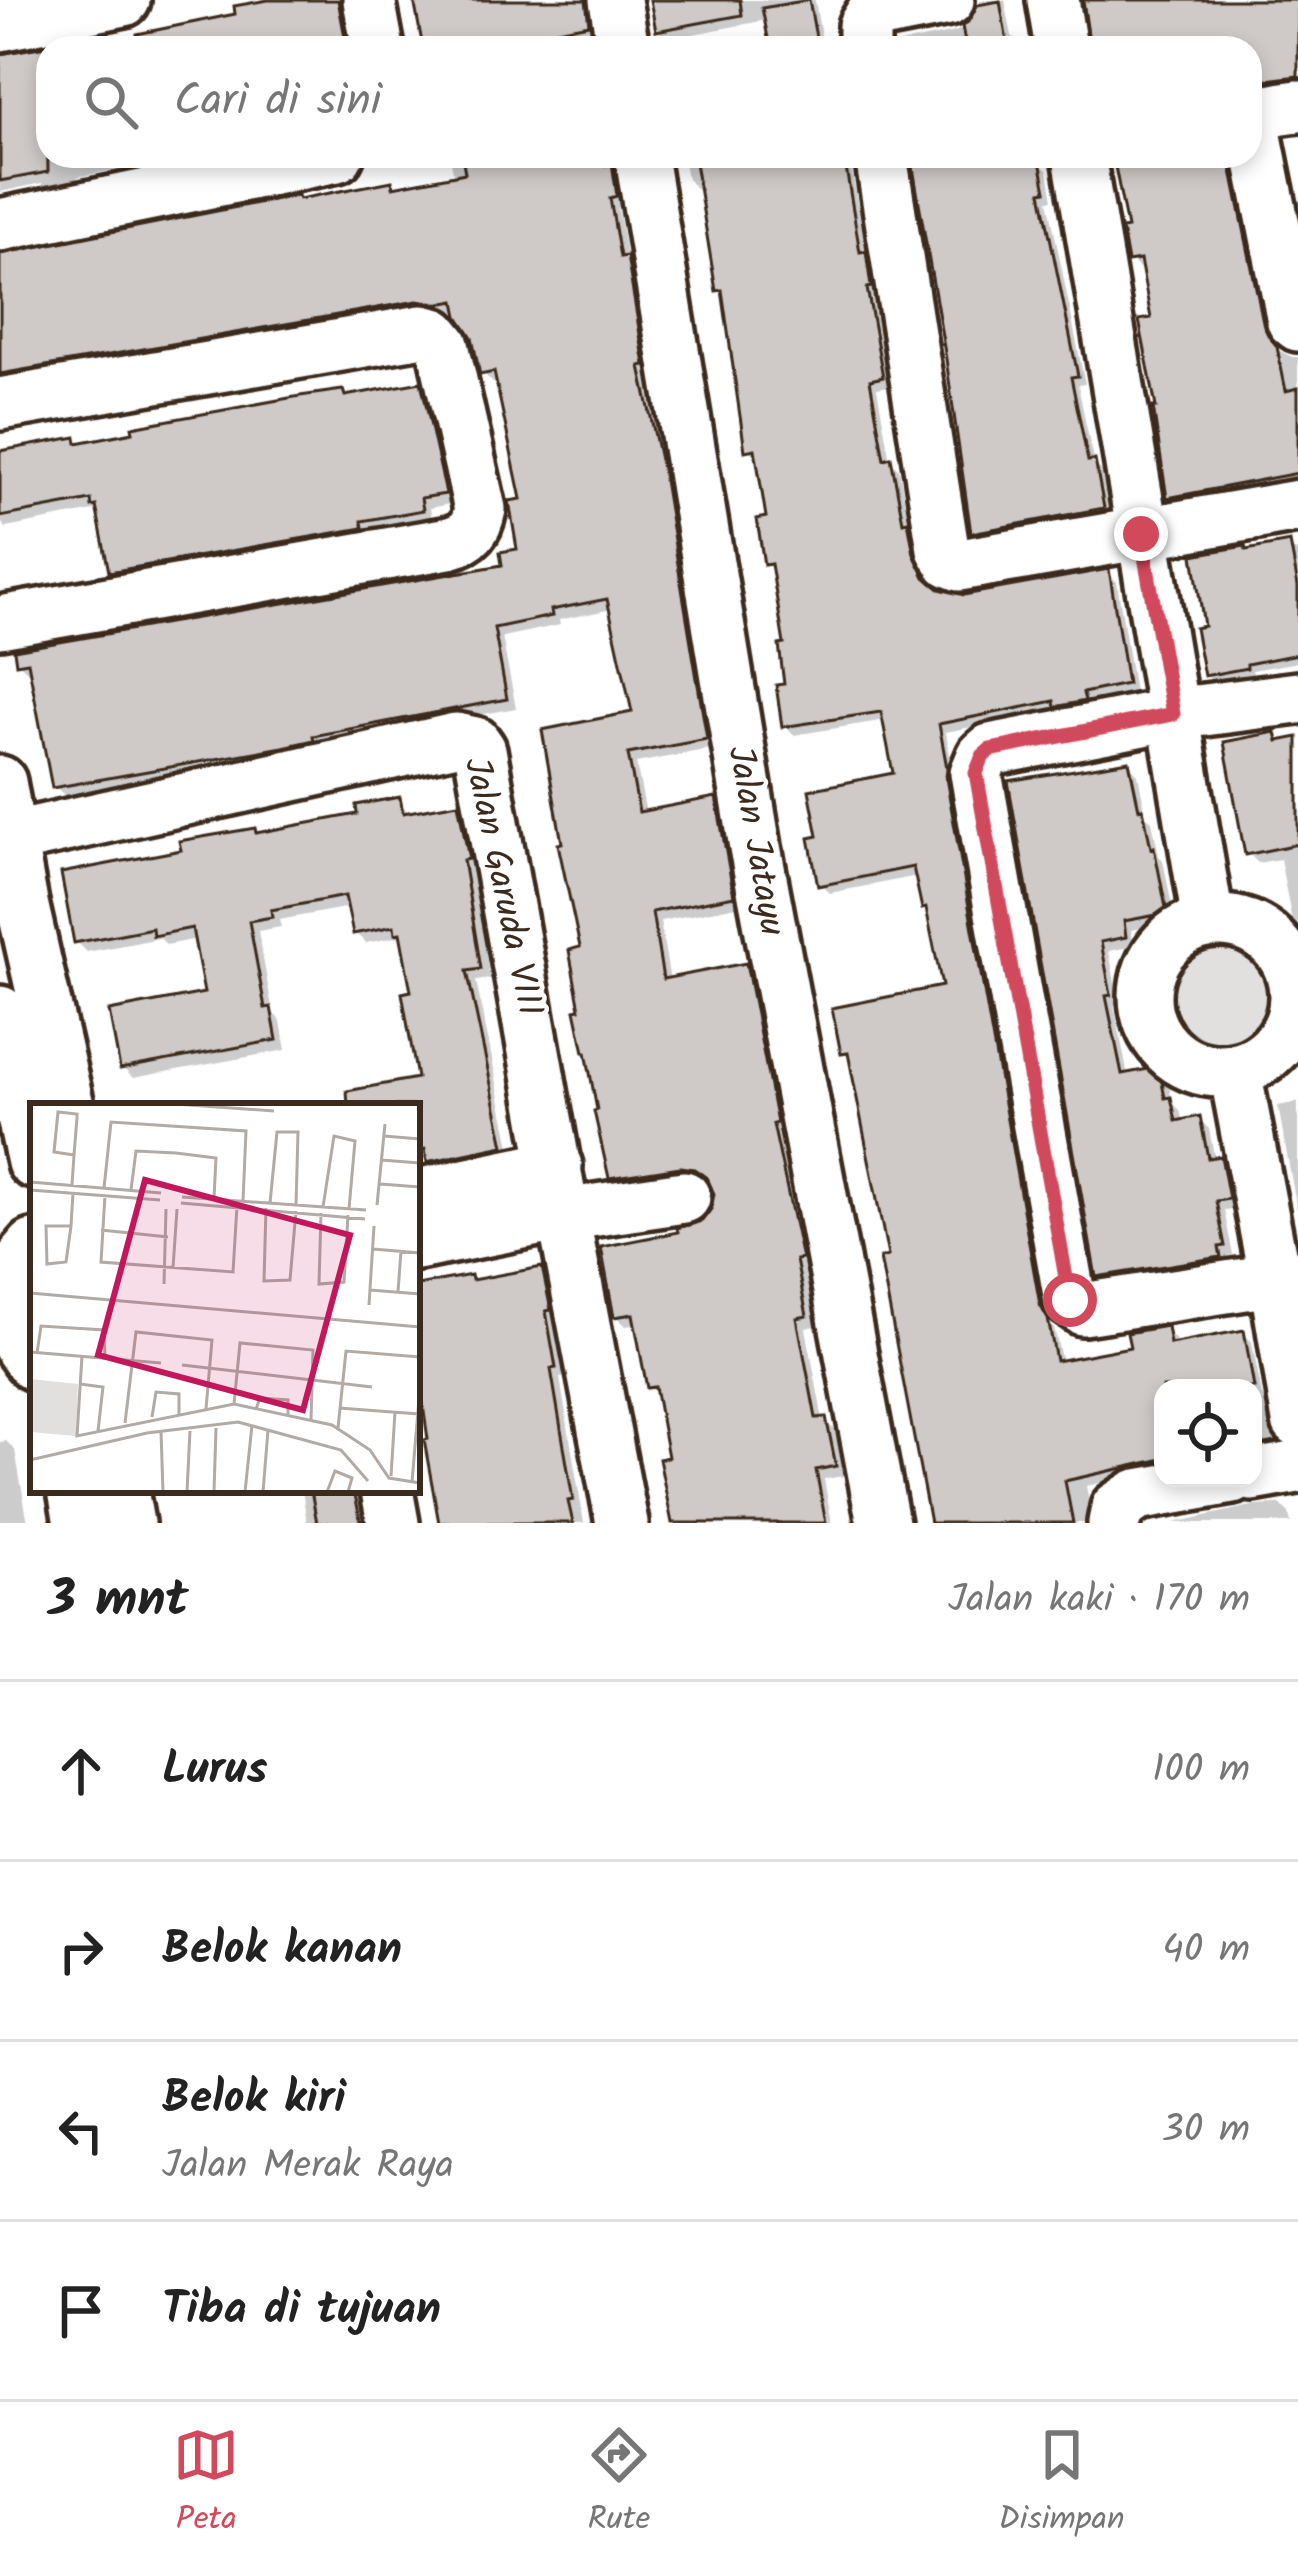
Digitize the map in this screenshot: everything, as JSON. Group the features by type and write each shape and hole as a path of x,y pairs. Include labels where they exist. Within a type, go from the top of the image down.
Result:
{"street":[{"path":"0,25 124,0"},
{"path":"369,0 376,36"},
{"path":"615,0 621,36"},
{"path":"864,36 871,15 948,0"},
{"path":"1053,0 1059,36"},
{"path":"1262,115 1298,106"},
{"path":"1262,167 1293,321 1298,326"},
{"path":"0,225 278,168"},
{"name":"Jalan Jatayu","path":"643,168 755,848 883,1523"},
{"path":"883,168 943,550 950,561 960,565 1298,506"},
{"path":"1080,168 1208,920"},
{"path":"0,404 422,331 434,334 442,345 480,509 473,531 449,543 0,622"},
{"path":"1286,1278 1083,1309 1074,1304 1068,1294 976,773 990,750 1173,714 1298,698"},
{"name":"Jalan Garuda VIII","path":"10,838 456,739 475,743 480,750 560,1190"},
{"path":"0,782 10,838 11,905 67,1103"},
{"path":"1208,920 1242,922 1271,939 1290,966 1297,999 1288,1032 1266,1058 1235,1071 1208,1071 1183,1063 1162,1045 1149,1022 1144,996 1149,969 1162,946 1183,929 1208,920"},
{"path":"0,1012 30,1148"},
{"path":"1235,1071 1286,1278 1298,1421"},
{"path":"560,1190 622,1523"},
{"path":"422,1218 560,1190 684,1197"},
{"path":"30,1250 13,1273 6,1299 8,1326 30,1361"},
{"path":"1262,1473 1298,1467"},
{"path":"1114,1523 1117,1508 1137,1495 1183,1487"},
{"path":"75,1493 80,1523"},
{"path":"123,1493 128,1523"},
{"path":"388,1493 393,1523"}],"shaded area":[{"path":"1219,943 1239,947 1256,958 1267,975 1271,995 1267,1015 1256,1032 1239,1043 1219,1047 1199,1043 1182,1032 1171,1015 1167,995 1171,975 1182,958 1199,947"}],"building":[{"path":"268,0 338,0 345,36 137,36 235,14 234,6"},
{"path":"414,0 586,0 589,24 525,36 421,36"},
{"path":"650,0 740,0 742,15 656,31"},
{"path":"809,0 816,36 768,36 762,8"},
{"path":"1083,0 1298,0 1298,76 1262,80 1262,36 1088,36"},
{"path":"1000,1 1006,36 964,36 962,26 977,5"},
{"path":"36,48 36,168 48,168 48,172 0,181 0,54"},
{"path":"464,168 613,168 617,196 610,198 620,257 627,256 645,365 640,366 707,739 628,754 639,812 716,797 734,896 652,912 663,979 746,963 802,1259 796,1260 807,1316 797,1318 816,1418 826,1417 836,1466 816,1470 826,1523 672,1523 659,1459 668,1457 655,1387 647,1388 633,1314 614,1317 601,1247 678,1232 677,1228 702,1221 714,1194 707,1178 694,1169 609,1178 575,1010 580,1009 569,950 580,947 558,844 562,843 542,730 632,712 607,599 494,628 507,699 313,736 314,740 283,747 52,788 28,662 16,664 14,650 502,565 500,552 517,549 509,501 521,499 494,372 480,375 472,337 458,316 455,301 417,301 0,374 0,254 298,195 299,199 392,181 393,187 465,173"},
{"path":"696,168 846,168 860,252 866,251 871,287 867,288 883,377 870,380 884,459 891,457 903,522 908,521 914,554 925,577 939,589 964,595 1109,569 1127,684 1083,693 1085,701 1055,707 1054,701 939,724 946,778 1040,1305 1048,1319 1056,1361 1130,1347 1127,1333 1167,1326 1170,1344 1244,1330 1252,1379 1154,1379 1154,1461 1065,1481 1073,1523 930,1523 880,1258 888,1256 848,1053 841,1054 832,1008 942,986 913,867 818,886 809,838 818,836 809,790 893,773 881,712 782,727 776,685 784,684 779,645 784,644 771,564 764,565 757,519 766,517 755,449 745,451 722,290 716,291"},
{"path":"913,168 1041,168 1046,191 1041,192 1078,376 1071,377 1088,461 1095,460 1104,508 971,533"},
{"path":"1115,168 1231,168 1264,327 1277,347 1286,391 1298,388 1298,473 1167,498 1139,320 1151,318 1140,260 1128,262 1122,229 1127,228"},
{"path":"421,382 446,494 421,498 423,510 362,521 363,528 109,572 91,500 0,517 0,451 76,437 77,443 133,432 132,427 300,396 343,390 345,396"},
{"path":"1290,542 1298,586 1298,654 1204,676 1195,628 1204,626 1193,555"},
{"path":"1276,732 1278,741 1298,737 1298,844 1245,855 1224,742"},
{"path":"1129,761 1167,913 1124,921 1126,937 1101,942 1122,1074 1159,1067 1176,1121 1200,1116 1208,1158 1221,1156 1229,1199 1216,1201 1225,1246 1219,1247 1221,1257 1096,1277 1008,781"},
{"path":"400,797 403,813 458,803 481,969 467,971 504,1146 427,1162 425,1149 420,1150 420,1103 348,1103 347,1091 417,1078 402,993 411,991 400,933 395,934 394,926 353,934 345,896 271,910 272,917 249,921 265,1008 271,1007 277,1040 120,1069 109,1011 204,993 192,928 153,936 152,928 74,943 61,873 181,850 179,841 255,828 256,833 357,814 356,805"},
{"path":"542,1267 551,1310 546,1311 556,1368 551,1369 573,1523 439,1523 424,1440 428,1439 420,1384 420,1284 471,1275 472,1280"},
{"path":"312,1493 355,1493 361,1523 317,1523"}],"route":[{"path":"1070,1300 976,773 990,750 1173,714 1141,534"}]}
